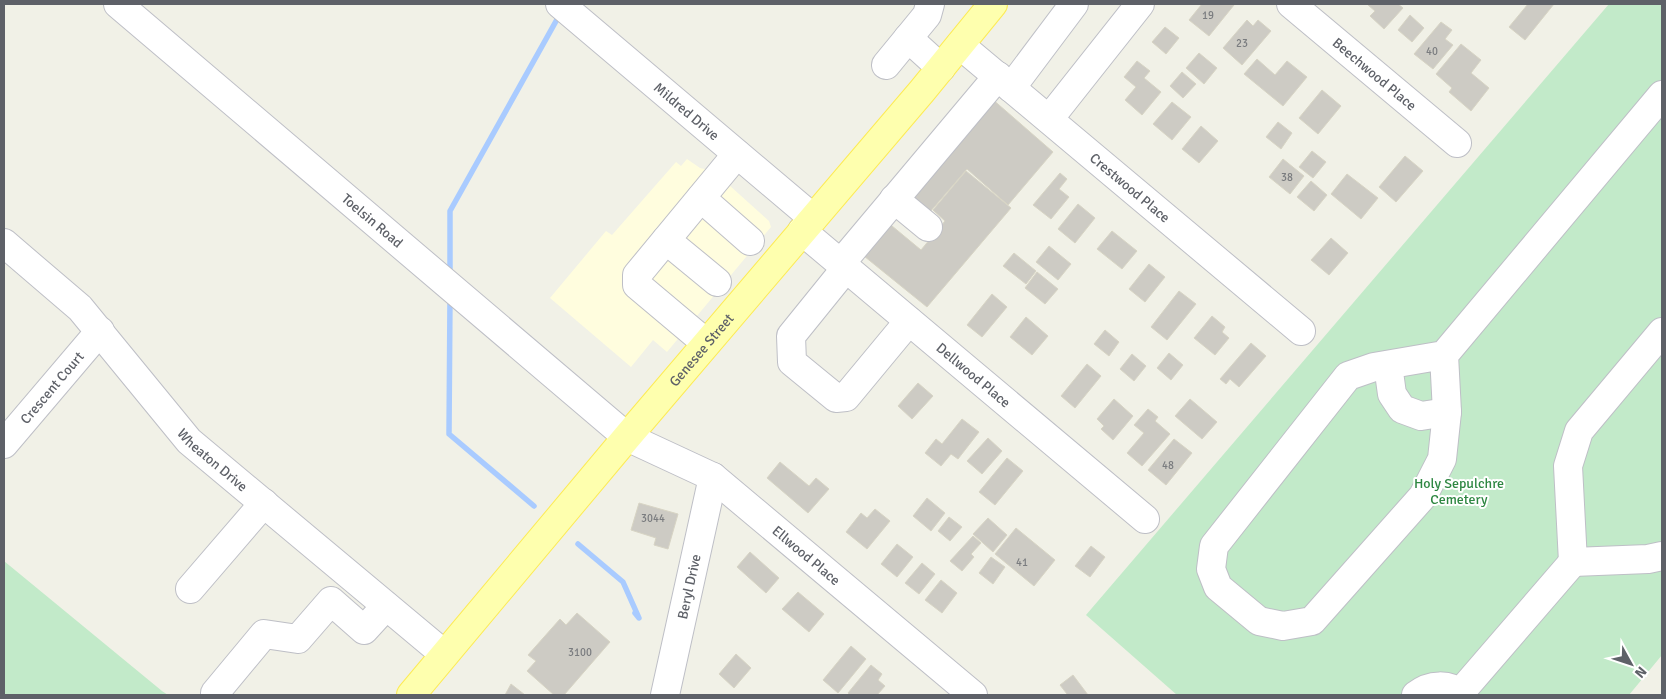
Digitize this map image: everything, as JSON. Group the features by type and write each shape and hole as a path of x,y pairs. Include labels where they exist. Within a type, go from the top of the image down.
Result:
{"main road":[{"name":"Genesee Street","path":"411,695 993,4"}],"street":[{"name":"Toelsin Road","path":"118,4 627,437"},
{"name":"Mildred Drive","path":"560,4 737,154 807,225"},
{"path":"886,65 927,15 930,4"},
{"path":"909,321 846,397 836,398 792,362 791,336 894,199 1074,4"},
{"path":"1049,119 1140,4"},
{"name":"Beechwood Place","path":"1291,4 1457,143"},
{"path":"908,38 941,68"},
{"name":"Crestwood Place","path":"960,44 1301,331"},
{"path":"1444,356 1447,412 1442,459 1423,496 1312,621 1283,626 1259,621 1218,587 1211,569 1214,546 1348,376 1374,367 1444,356 1662,95"},
{"path":"706,343 637,285 637,275 737,154"},
{"path":"701,198 750,240"},
{"path":"894,199 928,227"},
{"name":"Dellwood Place","path":"807,225 843,265 1145,519"},
{"path":"666,240 717,282"},
{"name":"Wheaton Drive","path":"4,242 80,308 189,441 444,654"},
{"name":"Crescent Court","path":"4,444 100,331"},
{"path":"1416,695 1421,691 1436,686 1448,687 1461,694 1573,562 1568,466 1579,431 1662,332"},
{"path":"1388,365 1392,394 1402,409 1422,416 1447,412"},
{"name":"Ellwood Place","path":"627,437 713,476 973,695"},
{"name":"Beryl Drive","path":"665,695 713,476"},
{"path":"190,589 264,503"},
{"path":"1573,562 1648,559 1662,556"},
{"path":"218,695 215,693 264,634 298,639 331,601 364,630 386,606"}],"shaded area":[{"path":"716,158 739,176 733,179 729,185 769,221 771,227 667,352 653,340 631,367 550,298 606,231 612,235 676,162 681,166 687,159 700,168 709,170"}],"green space":[{"name":"Holy Sepulchre Cemetery","path":"1609,4 1662,4 1662,655 1629,695 1177,695 1086,615"},
{"path":"4,561 162,691 168,695 4,695"}],"building":[{"path":"1202,4 1234,5 1209,36 1189,20"},
{"path":"1368,4 1398,4 1403,8 1384,29 1370,16 1375,11"},
{"path":"1528,4 1554,4 1525,40 1509,27"},
{"path":"1410,15 1424,28 1412,42 1398,30"},
{"path":"1247,20 1253,26 1258,20 1271,31 1242,65 1223,48"},
{"path":"1441,22 1452,30 1445,39 1453,45 1433,69 1414,54"},
{"path":"1165,27 1179,38 1166,54 1152,42"},
{"path":"1461,44 1481,60 1471,73 1489,88 1471,111 1449,92 1452,88 1436,74"},
{"path":"1199,53 1217,68 1204,84 1186,68"},
{"path":"1257,59 1275,75 1287,61 1307,77 1283,106 1244,74"},
{"path":"1137,61 1150,71 1144,78 1161,92 1142,115 1125,100 1136,87 1124,77"},
{"path":"1182,72 1196,84 1183,98 1170,86"},
{"path":"1322,90 1341,106 1318,134 1299,118"},
{"path":"991,98 1053,152 1008,205 967,169 929,213 907,194"},
{"path":"1172,102 1191,117 1172,140 1153,124"},
{"path":"1278,122 1292,133 1281,149 1266,137"},
{"path":"1201,126 1218,141 1199,163 1182,149"},
{"path":"1312,151 1326,162 1313,178 1299,167"},
{"path":"1405,156 1423,171 1396,202 1379,187"},
{"path":"1283,159 1304,176 1290,194 1269,177"},
{"path":"966,171 1011,208 927,307 859,252 886,221 921,250 945,221 933,210"},
{"path":"1060,173 1067,179 1059,189 1069,197 1051,219 1033,205"},
{"path":"1347,174 1378,198 1361,219 1331,194"},
{"path":"1311,181 1327,195 1314,211 1297,197"},
{"path":"1078,204 1095,218 1075,243 1058,229"},
{"path":"1112,231 1137,251 1122,269 1097,249"},
{"path":"1331,238 1348,253 1329,275 1311,260"},
{"path":"1049,246 1071,264 1058,280 1036,262"},
{"path":"1014,253 1036,271 1026,284 1003,266"},
{"path":"1149,264 1165,277 1145,302 1129,289"},
{"path":"1037,272 1058,289 1045,304 1025,288"},
{"path":"1179,291 1196,304 1167,340 1151,327"},
{"path":"992,294 1007,307 982,337 967,325"},
{"path":"1212,316 1225,327 1222,332 1229,338 1215,355 1194,338"},
{"path":"1026,317 1048,336 1032,355 1010,337"},
{"path":"1105,330 1119,342 1109,356 1094,344"},
{"path":"1251,343 1266,356 1239,387 1230,379 1226,384 1220,379"},
{"path":"1169,353 1183,365 1171,380 1157,368"},
{"path":"1132,354 1146,366 1134,381 1120,369"},
{"path":"1087,364 1101,376 1075,408 1061,396"},
{"path":"918,383 933,396 912,419 898,406"},
{"path":"1114,399 1133,416 1113,440 1101,429 1104,426 1097,419"},
{"path":"1190,399 1217,422 1202,439 1175,416"},
{"path":"1148,409 1158,417 1155,421 1170,434 1142,466 1127,453 1144,433 1134,425"},
{"path":"962,419 979,432 958,459 951,454 941,466 925,453 936,439 942,444"},
{"path":"988,438 1002,451 982,474 967,461"},
{"path":"1174,439 1192,453 1166,485 1148,470"},
{"path":"1007,458 1023,471 995,505 979,492"},
{"path":"780,462 809,486 816,478 829,489 808,513 767,478"},
{"path":"927,498 945,513 931,531 913,516"},
{"path":"639,503 678,514 668,549 654,545 656,538 631,530"},
{"path":"875,509 890,521 867,549 846,532 861,513 867,518"},
{"path":"949,517 962,527 950,541 938,531"},
{"path":"988,518 1007,535 993,552 973,534"},
{"path":"1016,528 1055,560 1034,586 995,554"},
{"path":"973,536 981,543 971,554 974,557 962,571 950,561"},
{"path":"897,544 913,557 897,577 881,564"},
{"path":"1091,546 1105,557 1090,577 1075,566"},
{"path":"750,552 779,578 766,593 737,567"},
{"path":"991,557 1005,567 993,584 979,573"},
{"path":"922,563 935,574 919,594 905,583"},
{"path":"941,580 957,593 942,613 925,600"},
{"path":"798,592 824,614 809,632 782,609"},
{"path":"577,613 610,642 564,695 554,695 527,671 536,661 528,655 560,619 566,625"},
{"path":"851,646 866,659 838,693 823,680"},
{"path":"736,654 751,668 734,688 719,674"},
{"path":"871,665 882,674 878,680 885,686 877,695 850,695 848,693"},
{"path":"1073,675 1088,695 1065,695 1067,694 1060,685"},
{"path":"511,684 525,695 505,695"}],"waterway":[{"path":"450,274 450,211 560,14"},
{"path":"450,298 449,434 534,506"},
{"path":"578,544 623,582 639,618 635,613"}]}
